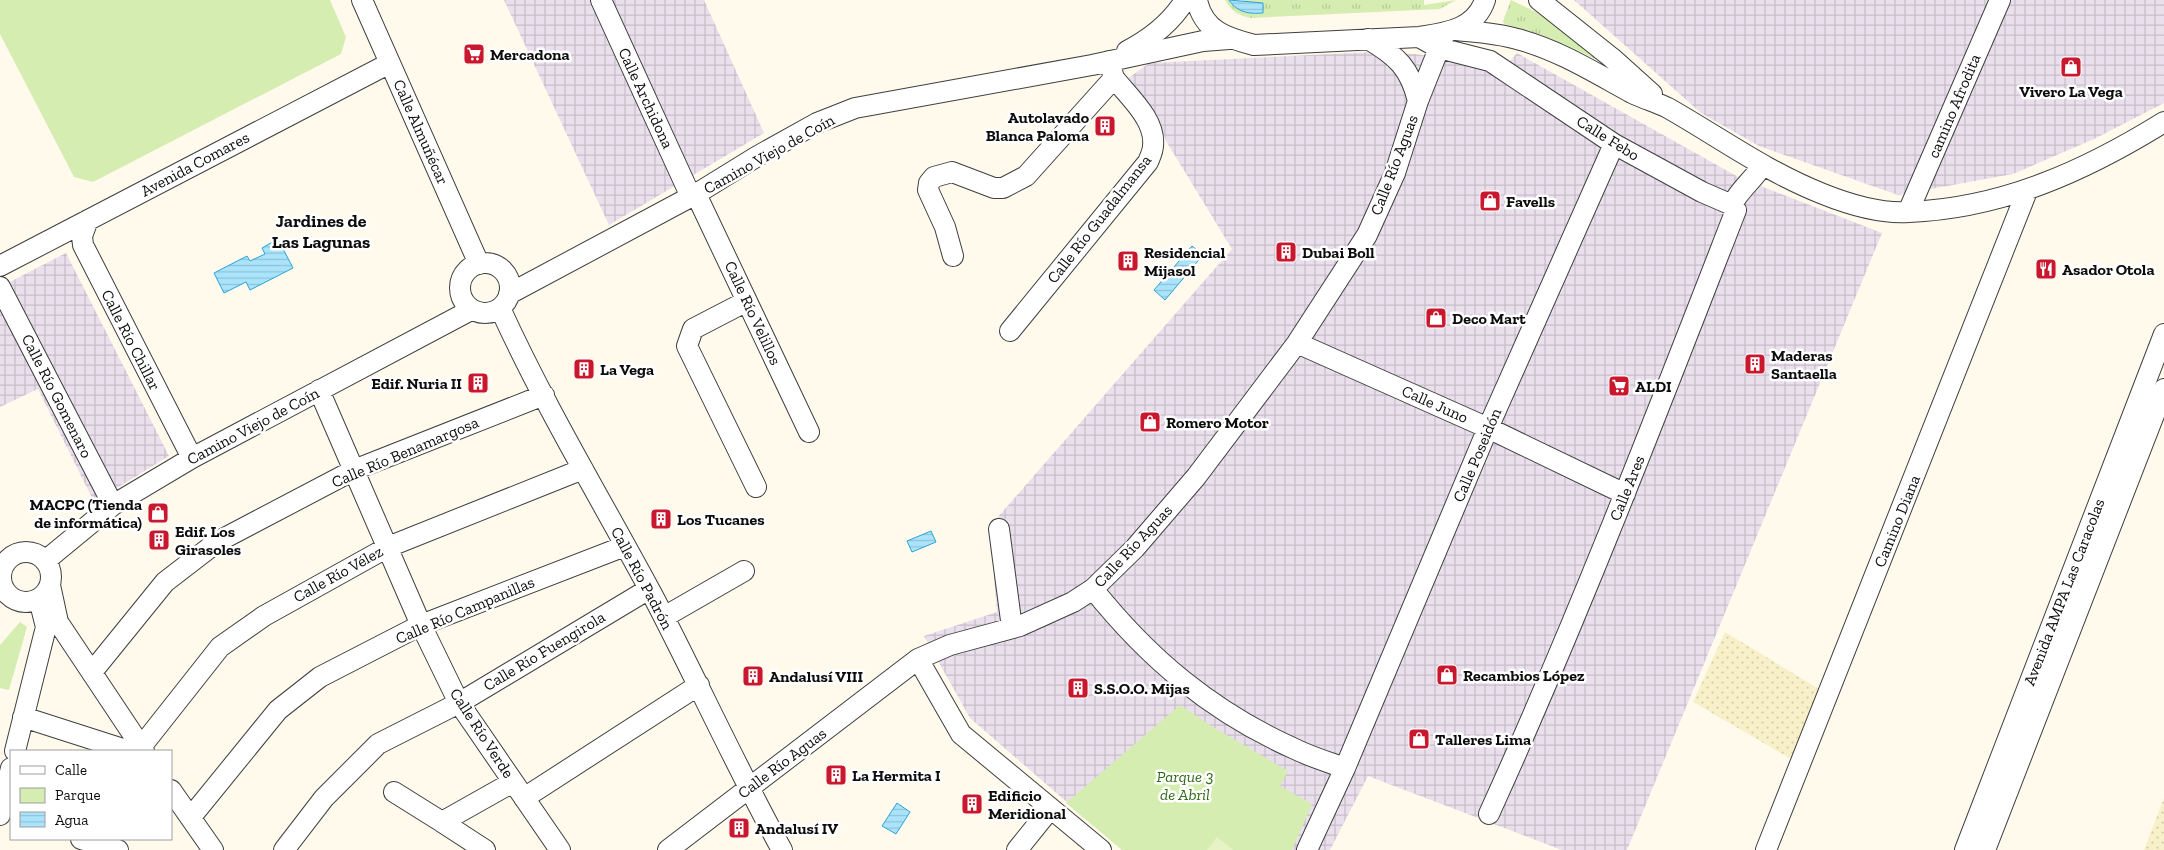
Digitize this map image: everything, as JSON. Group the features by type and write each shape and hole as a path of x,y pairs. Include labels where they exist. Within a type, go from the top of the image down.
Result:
{"street":[{"name":"Calle Almuñécar","path":"362,0 479,264"},
{"name":"Calle Archidona","path":"601,0 694,196"},
{"name":"Camino Viejo de Coín","path":"1112,69 1160,30 1180,9 1185,0"},
{"path":"1197,0 1204,18 1213,30 1229,39 1254,45 1368,39"},
{"name":"Calle Río Aguas","path":"668,850 918,659 950,645 1012,628 1050,614 1093,589 1134,548 1196,477 1297,342 1367,235 1395,173 1418,102 1458,32 1484,0"},
{"path":"1539,0 1612,58 1666,107"},
{"name":"camino Afrodita","path":"1908,212 2000,0"},
{"path":"1458,32 1518,39 1582,64 1633,93 1666,107 1762,166 1824,194 1878,210 1908,212 1965,206 2027,191 2076,171 2164,122"},
{"name":"Calle Febo","path":"1458,32 1490,61 1614,144 1702,192 1732,205"},
{"name":"Calle Febo","path":"1368,39 1419,37 1458,32 1480,45 1490,61"},
{"name":"Camino Viejo de Coín","path":"504,301 694,196 756,157 817,123 855,108 1112,69 1203,41 1229,39"},
{"name":"Calle Río Aguas","path":"1368,39 1386,50 1400,62 1409,74 1418,102"},
{"name":"Avenida Comares","path":"0,266 390,63"},
{"path":"953,256 944,227 928,190 934,177 952,172 994,188 1003,188 1026,176 1112,69"},
{"name":"Calle Río Guadalmansa","path":"1010,331 1148,162 1154,148 1152,133 1144,116 1112,69"},
{"path":"2139,137 2164,131"},
{"name":"Calle Poseidón","path":"1307,850 1345,768 1488,428 1614,144"},
{"path":"1732,205 1762,166"},
{"name":"Camino Diana","path":"1766,850 2027,191"},
{"name":"Calle Río Velillos","path":"694,196 747,301 809,432"},
{"name":"Calle Ares","path":"1489,814 1526,732 1625,494 1736,210 1732,205"},
{"name":"Calle Río Chillar","path":"88,220 82,236 83,245 192,458"},
{"path":"479,264 493,265 504,272 508,280 504,301 483,313 472,310 464,303 460,288 465,273 479,264"},
{"name":"Calle Río Gomenaro","path":"0,287 113,505"},
{"name":"Calle Río Padrón","path":"504,301 544,395 664,617 782,850"},
{"path":"747,301 693,329 686,346 756,487"},
{"name":"Camino Viejo de Coín","path":"45,561 113,505 192,458 472,310"},
{"name":"Avenida AMPA Las Caracolas","path":"1965,850 2164,334"},
{"name":"Calle Juno","path":"1297,342 1488,428 1625,494"},
{"name":"Avenida AMPA Las Caracolas","path":"1985,850 2164,389"},
{"name":"Calle Río Verde","path":"319,390 421,625 459,703 560,850"},
{"name":"Calle Río Benamargosa","path":"92,672 165,582 217,542 354,470 544,395"},
{"name":"Calle Río Vélez","path":"138,750 220,647 264,616 388,547 583,470"},
{"path":"999,529 1012,628"},
{"name":"Calle Río Campanillas","path":"190,817 278,710 320,677 421,625 625,546"},
{"path":"15,750 46,627 44,592 51,577 45,561 40,556 28,552 20,553 7,561 3,568 2,584 6,603 25,602 44,592"},
{"path":"664,617 744,571"},
{"name":"Calle Río Fuengirola","path":"284,850 324,798 378,744 459,703 649,589"},
{"path":"1093,589 1122,625 1156,659 1200,695 1262,733 1295,750 1345,768"},
{"path":"44,592 58,622 92,672 138,750"},
{"path":"918,659 961,734 1101,850"},
{"path":"524,798 699,685"},
{"path":"23,717 138,750"},
{"path":"0,814 10,772"},
{"path":"442,822 513,782"},
{"path":"172,791 213,850"},
{"path":"394,792 484,850"},
{"path":"1017,850 1050,809"},
{"path":"84,840 118,850"}],"shaded area":[{"path":"504,0 704,0 764,133 609,225"},
{"path":"1574,0 2164,0 2164,103 2094,139 2013,174 1898,195 1759,146 1701,113"},
{"path":"1371,52 1415,54 1470,62 1497,76 1517,53 1740,178 1882,233 1627,850 1562,850 1368,776 1330,850 1122,850 970,718 924,636 997,612 990,526 1232,249 1166,141 1156,117 1126,80 1149,63"},
{"path":"66,253 169,456 94,502 38,389 0,407 0,287"},
{"path":"1725,632 1819,689 1793,760 1693,702"},
{"path":"2164,798 2164,850 2144,850"}],"green space":[{"path":"0,0 330,0 346,37 341,54 93,182 74,177 0,34"},
{"path":"1225,0 1229,0 1236,8 1244,12 1263,13 1242,0 1424,0 1424,5 1456,0 1440,9 1251,18 1236,12"},
{"path":"1511,0 1548,18 1604,63 1544,36 1504,24 1503,21"},
{"path":"20,622 27,627 9,690 0,688 0,645"},
{"name":"Parque 3 de Abril","path":"1180,705 1213,727 1288,771 1280,786 1312,804 1292,850 1122,850 1066,803"},
{"path":"1217,837 1233,850 1207,850"}],"water":[{"path":"1229,0 1263,3 1263,13 1244,12 1236,8"},
{"path":"278,239 293,268 250,290 246,282 224,293 214,273 247,256 250,261 265,254 262,248"},
{"path":"1192,246 1203,255 1165,300 1154,290"},
{"path":"931,531 936,542 912,552 907,541"},
{"path":"897,803 910,812 896,834 882,826"}],"place":[{"name":"Mercadona","path":"474,54"},
{"name":"Vivero La Vega","path":"2071,67"},
{"name":"Autolavado Blanca Paloma","path":"1105,126"},
{"name":"Favells","path":"1490,201"},
{"name":"Dubai Boll","path":"1286,252"},
{"name":"Residencial Mijasol","path":"1128,261"},
{"name":"Asador Otola","path":"2046,269"},
{"name":"Deco Mart","path":"1436,318"},
{"name":"Maderas Santaella","path":"1755,364"},
{"name":"La Vega","path":"584,369"},
{"name":"Edif. Nuria II","path":"478,383"},
{"name":"ALDI","path":"1619,386"},
{"name":"Romero Motor","path":"1150,422"},
{"name":"MACPC (Tienda de informática)","path":"158,513"},
{"name":"Los Tucanes","path":"661,519"},
{"name":"Edif. Los Girasoles","path":"159,540"},
{"name":"Recambios López","path":"1447,675"},
{"name":"Andalusí VIII","path":"753,676"},
{"name":"S.S.O.O. Mijas","path":"1078,688"},
{"name":"Talleres Lima","path":"1419,739"},
{"name":"La Hermita I","path":"836,775"},
{"name":"Edificio Meridional","path":"972,804"},
{"name":"Andalusí IV","path":"739,828"}],"district":[{"name":"Jardines de Las Lagunas","path":"321,231"}]}
